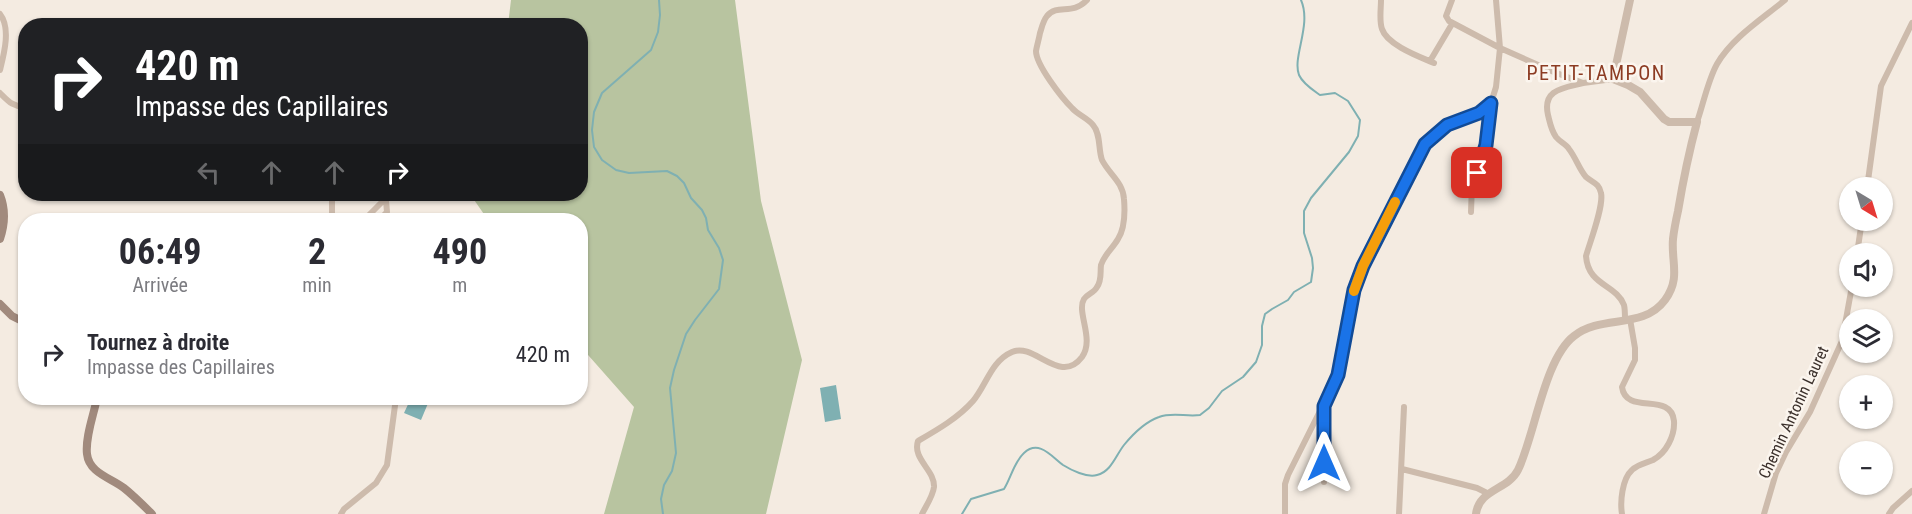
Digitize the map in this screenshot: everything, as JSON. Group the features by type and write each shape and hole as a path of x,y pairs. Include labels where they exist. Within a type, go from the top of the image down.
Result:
{"main road":[{"path":"0,195 4,216 0,239"},
{"path":"0,304 18,319"},
{"path":"96,405 87,446 87,455 91,464 98,473 119,484 152,514"}],"street":[{"path":"922,514 934,484 917,451 918,441 945,424 974,400 996,364 1010,352 1027,351 1043,361 1061,366 1077,362 1083,356 1086,348 1083,303 1086,297 1097,288 1105,256 1118,241 1122,232 1124,198 1121,185 1100,153 1096,128 1072,109 1040,64 1036,52 1043,22 1047,17 1057,10 1081,7 1087,0"},
{"path":"1381,0 1382,28 1385,36 1392,42 1432,62 1452,24"},
{"path":"1452,0 1446,16 1452,24 1500,48 1583,83"},
{"path":"1471,212 1472,184 1486,145 1491,103 1496,87 1500,48 1496,0"},
{"path":"1613,79 1630,0"},
{"path":"1476,514 1478,503 1487,493 1506,483 1517,471 1546,386 1560,352 1566,344 1591,326 1648,315 1666,299 1675,278 1673,239 1687,158 1716,66 1734,44 1785,0"},
{"path":"0,14 5,21 4,54 0,70"},
{"path":"1869,177 1881,86 1912,23"},
{"path":"1622,514 1622,496 1629,473 1636,466 1661,454 1672,437 1674,425 1672,412 1665,406 1636,402 1629,399 1623,392 1622,387 1636,354 1624,305 1618,296 1593,275 1587,264 1586,256 1602,201 1601,190 1584,174 1568,146 1555,135 1547,108 1550,96 1559,89 1613,79 1640,93 1669,122 1697,122"},
{"path":"0,93 12,105 18,106"},
{"path":"1285,514 1288,475 1338,375 1358,278 1419,153 1440,130 1455,121 1479,113 1491,103"},
{"path":"371,213 385,201"},
{"name":"Chemin Antonin Lauret","path":"1764,514 1781,463 1810,412 1842,341 1850,297"},
{"path":"341,514 376,483 387,465 395,405"},
{"path":"1324,406 1324,482"},
{"path":"1399,514 1404,407"},
{"path":"1402,469 1487,493"},
{"path":"1889,514 1912,491"}],"green space":[{"path":"511,0 735,0 761,201 802,360 766,514 604,514 634,407 588,355 588,213 483,213 475,201 588,201 588,18 509,18"}],"water":[{"path":"836,385 841,419 825,422 820,388"},
{"path":"408,405 427,405 421,420 404,413"}],"waterway":[{"path":"659,0 658,32 651,50 602,93 594,112 592,130 594,147 602,160 616,170 629,173 667,171 677,176 702,210 708,230 723,260 719,289 686,334 674,370 670,388 676,453 661,499 663,514"},
{"path":"962,514 971,499 1004,489 1018,461 1030,449 1045,451 1063,465 1079,473 1097,475 1110,467 1121,449 1149,422 1169,415 1200,415 1209,408 1222,391 1243,377 1256,362 1262,345 1262,326 1265,314 1311,282 1313,268 1304,233 1304,211 1311,198 1349,152 1358,136 1360,120 1348,101 1335,93 1320,95 1299,75 1298,59 1304,20 1301,0"}],"slow traffic":[{"path":"1354,291 1363,266 1395,202"}],"district":[{"name":"PETIT-TAMPON","path":"1596,73"}],"route":[{"path":"1324,463 1324,406 1341,365 1354,290 1363,266 1425,144 1447,125 1479,113 1491,103 1486,145 1477,173"}]}
